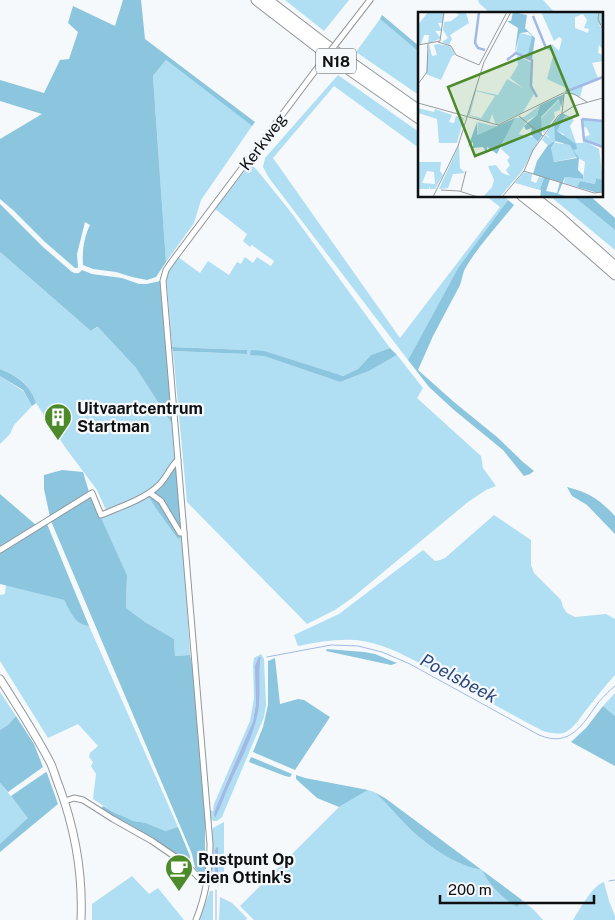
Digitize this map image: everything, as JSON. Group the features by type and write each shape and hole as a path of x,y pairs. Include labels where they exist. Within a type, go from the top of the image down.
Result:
{"highway":[{"name":"N18","path":"256,0 322,51 418,118"},
{"name":"N18","path":"268,0 327,45 418,109"},
{"path":"525,198 555,222 615,276"},
{"path":"536,198 559,216 615,266"}],"main road":[{"path":"0,679 52,766 65,801 76,843 81,891 81,920"}],"street":[{"name":"Kerkweg","path":"178,460 163,287 164,276 173,260 370,0"},
{"path":"0,550 92,493 101,515 150,493 161,483 178,460"},
{"path":"178,460 210,844 210,865 207,882 196,920"},
{"path":"150,493 161,501 180,533 184,533"},
{"path":"65,801 74,798 83,800 112,819 152,841 187,865 198,877 207,882"}],"shaded area":[{"path":"123,0 141,0 145,39 255,122 252,126 166,60 153,76 166,262 156,277 147,280 116,272 93,269 83,265 84,245 90,225 85,222 77,254 78,267 75,268 0,199 0,139 42,114 0,101 0,80 44,93 60,60 69,59 78,32 68,23 73,6 115,26"},
{"path":"285,0 349,0 324,31"},
{"path":"478,0 543,0 554,12 489,12"},
{"path":"382,15 418,45 418,51 380,19"},
{"path":"380,19 418,51 418,94 356,52"},
{"path":"166,60 252,126 201,200 194,223 166,262 153,76"},
{"path":"338,75 418,131 418,147 334,86 273,158 400,338 500,207 489,198 506,198 508,200 458,268 408,360 269,178 263,167 265,158"},
{"path":"248,166 253,166 257,170 290,211 390,348 371,355 358,369 343,376 264,356 340,382 369,371 397,355 423,388 417,398 481,456 483,468 496,486 468,502 352,598 335,610 307,624 187,502 173,351 246,354 247,350 172,347 166,274 178,257 200,273 208,261 229,275 237,262 241,264 245,257 253,263 257,257 271,266 274,261 252,245 250,247 243,241 247,234 215,209"},
{"path":"552,198 575,198 615,230 615,250"},
{"path":"575,198 592,198 615,218 615,230"},
{"path":"508,200 514,205 483,243 465,269 460,285 433,336 418,370 534,471 524,476 503,450 429,387 408,360 458,268"},
{"path":"0,204 43,247 72,272 78,273 82,270 92,274 122,278 139,284 160,281 172,424 136,368 98,327 91,331 0,252"},
{"path":"0,252 91,331 98,327 136,368 172,424 175,458 159,482 151,490 106,510 97,490 65,447 36,403 31,391 18,378 0,369"},
{"path":"172,347 247,350 247,354 173,351"},
{"path":"390,348 397,355 369,371 340,382 264,356 250,355 251,350 264,351 343,376 358,369 371,355"},
{"path":"0,369 12,374 27,386 36,403 32,406 23,390 0,376"},
{"path":"0,376 23,391 32,406 14,425 10,434 0,444"},
{"path":"176,465 181,527 165,502 153,492 161,488"},
{"path":"62,470 83,472 89,492 50,517 44,489 44,475"},
{"path":"567,487 588,494 609,510 615,516 615,534 587,505 572,496"},
{"path":"0,494 36,525 0,548"},
{"path":"91,496 127,575 126,608 174,639 175,656 190,655 194,674 206,818 205,879 195,868 192,854 51,521"},
{"path":"148,496 178,539 182,534 190,655 175,656 174,639 126,608 127,575 100,517"},
{"path":"148,496 155,498 159,502 182,534 180,538 178,539"},
{"path":"494,515 531,540 531,565 534,573 561,600 567,613 575,617 606,614 615,619 615,675 569,730 557,734 543,731 415,661 380,645 348,640 326,641 298,646 294,635 339,614 423,550 435,561 445,558"},
{"path":"47,524 89,626 77,620 64,600 0,584 0,553"},
{"path":"6,585 64,600 77,620 89,626 178,827 165,831 146,823 134,821 113,812 93,799 96,774 91,766 93,762 89,757 90,753 98,746 78,724 48,738 0,661 0,595 5,594"},
{"path":"327,649 375,654 397,663 391,665 326,651"},
{"path":"261,654 264,659 266,705 264,717 222,817 217,821 213,821 210,810 213,811 214,804 250,721 254,698 254,658","holes":["259,657 261,659 259,704 255,723 246,749 217,811 217,805 253,721"]},
{"path":"259,657 261,657 260,700 254,728 215,818 214,814 217,805 253,721 256,703 255,666"},
{"path":"275,658 280,704 298,699 304,700 330,717 295,770 253,752 263,727 268,705 268,661"},
{"path":"0,692 16,716 8,725 0,730"},
{"path":"615,693 615,716 603,706"},
{"path":"603,706 615,716 615,766 571,742 586,728"},
{"path":"16,716 34,744 43,767 8,792 0,783 0,730 8,725"},
{"path":"251,757 292,774 290,777 285,776 249,762"},
{"path":"46,772 58,804 0,852 0,844 28,818 11,796"},
{"path":"296,775 368,790 339,807 317,798 296,779"},
{"path":"0,783 29,818 0,844"},
{"path":"368,790 379,796 425,842 452,860 482,870 497,891 517,907 522,900 543,920 254,920 240,906 339,807"},
{"path":"374,792 385,798 482,870 452,860 425,842"},
{"path":"103,806 134,821 146,823 165,831 178,827 190,856 190,862 101,809"},
{"path":"224,822 224,883 221,885 211,882 210,879 211,832 213,828"},
{"path":"217,847 218,880 216,882 215,850"},
{"path":"482,870 522,900 517,907 497,891 488,881"},
{"path":"132,876 149,894 158,888 184,920 92,920 92,904"},
{"path":"604,882 615,920 573,920 595,888"},
{"path":"210,891 213,891 213,920 199,920"},
{"path":"220,897 232,903 247,918 246,920 219,920"}],"waterway":[{"name":"Poelsbeek","path":"267,657 331,645 358,646 382,652 410,664 539,735 559,739 574,732 615,686"},
{"path":"609,881 615,880"},
{"name":"Poelsbeek","path":"216,890 216,920"}],"place":[{"name":"Uitvaartcentrum Startman","path":"58,441"},
{"name":"Rustpunt Op zien Ottink's","path":"179,892"}]}
